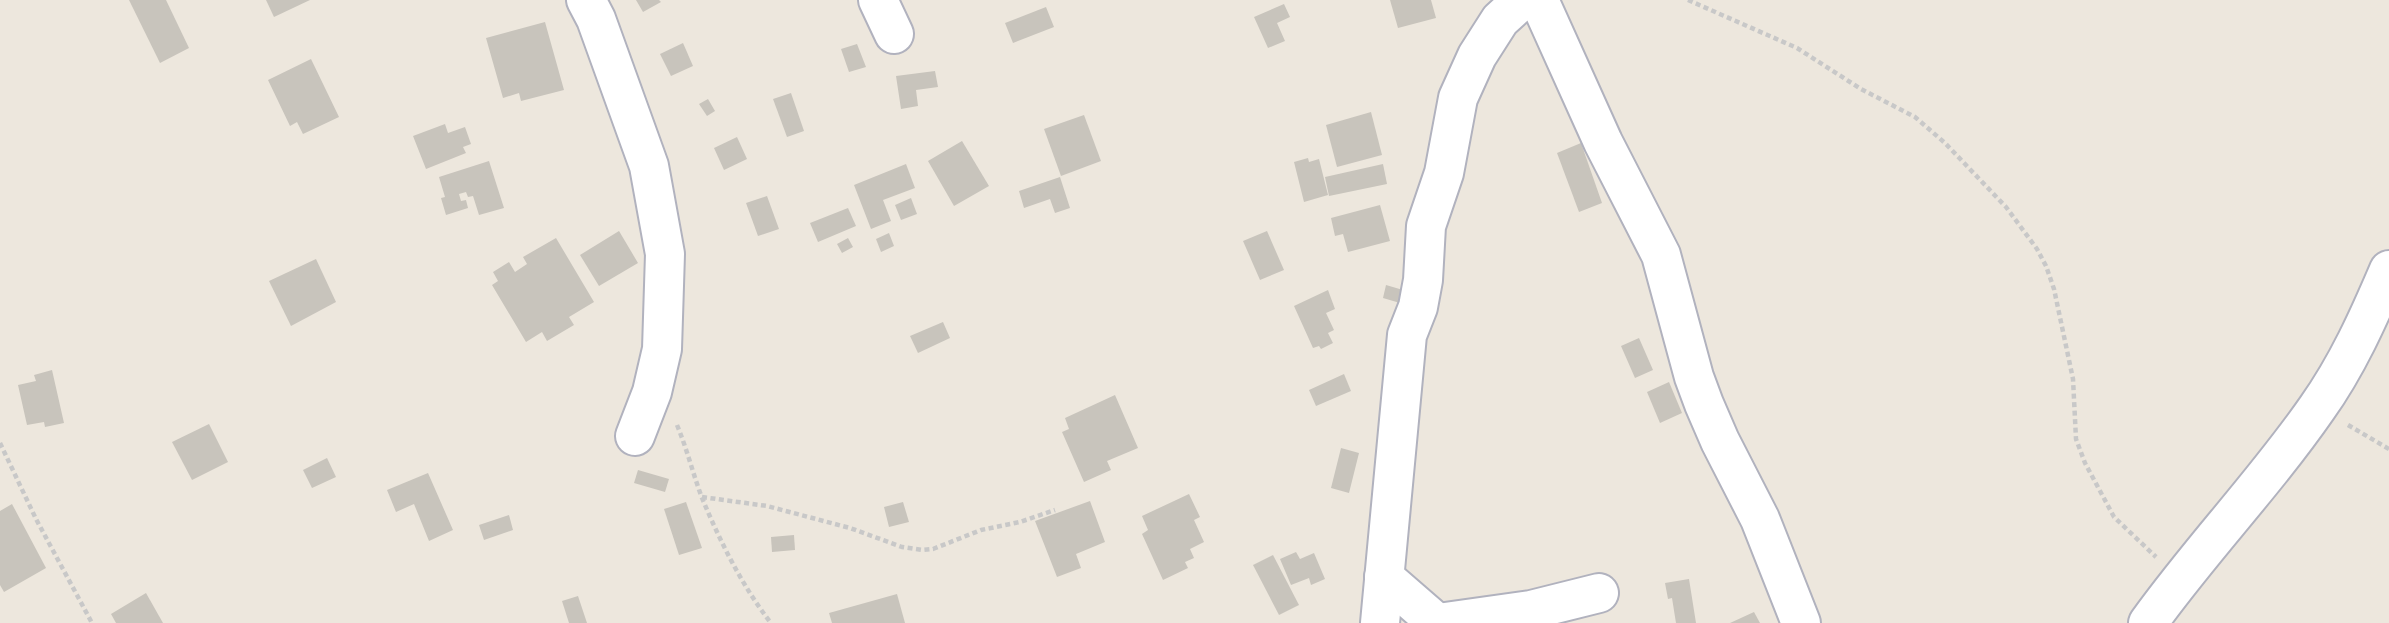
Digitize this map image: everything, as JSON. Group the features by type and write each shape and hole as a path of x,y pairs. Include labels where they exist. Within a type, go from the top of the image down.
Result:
{"street":[{"path":"586,0 596,19 649,166 665,254 662,349 652,392 635,436"},
{"path":"878,0 894,34"},
{"path":"1380,623 1407,335 1418,307 1423,281 1428,217 1444,173 1458,98 1477,56 1500,19 1522,0"},
{"path":"1539,0 1603,142 1661,255 1694,377 1704,404 1760,519 1801,623"},
{"path":"2148,623 2181,577 2318,407 2368,320 2389,270"},
{"path":"1384,577 1437,623 1531,610 1599,593"}],"path":[{"path":"1688,0 1797,48 1861,89 1915,117 2006,207 2037,249 2054,289 2073,379 2076,439 2085,463 2114,517 2181,577"},
{"path":"656,375 679,430 702,497 747,588 771,623"},
{"path":"2318,407 2389,449"},
{"path":"0,443 36,519 92,623"},
{"path":"702,497 767,506 850,528 902,547 922,550 933,550 981,530 1020,522 1055,510"}],"building":[{"path":"129,0 166,0 189,48 160,63"},
{"path":"266,0 310,0 274,17"},
{"path":"636,0 659,0 661,2 643,12"},
{"path":"1390,0 1431,0 1436,18 1398,28"},
{"path":"1284,4 1290,17 1277,23 1285,41 1268,48 1254,17"},
{"path":"1046,7 1054,27 1013,43 1005,23"},
{"path":"545,22 564,90 521,101 519,93 503,98 486,38"},
{"path":"683,43 693,66 671,76 660,54"},
{"path":"857,44 866,67 849,72 841,49"},
{"path":"311,59 339,117 303,134 297,122 290,126 268,80"},
{"path":"935,71 938,87 916,90 918,106 901,109 896,76"},
{"path":"791,93 804,131 787,137 773,99"},
{"path":"708,99 715,111 707,116 699,104"},
{"path":"1371,112 1382,155 1337,167 1326,125"},
{"path":"1084,115 1101,161 1061,176 1044,129"},
{"path":"445,124 448,133 465,127 471,144 463,147 466,153 426,169 413,136"},
{"path":"737,137 747,159 724,170 714,148"},
{"path":"962,141 989,186 954,206 928,161"},
{"path":"1581,143 1602,203 1579,212 1557,153"},
{"path":"1308,158 1309,162 1319,159 1328,195 1304,202 1294,162"},
{"path":"489,161 504,208 479,215 473,196 468,197 466,192 459,194 461,201 466,200 468,208 446,215 441,198 445,197 439,177"},
{"path":"906,164 915,188 883,200 891,221 871,229 854,185"},
{"path":"1383,164 1387,184 1329,196 1325,177"},
{"path":"1060,177 1070,208 1055,213 1050,199 1024,208 1019,191"},
{"path":"767,196 779,229 758,236 746,203"},
{"path":"911,198 917,214 901,220 895,205"},
{"path":"1380,205 1390,241 1348,252 1343,234 1335,236 1331,218"},
{"path":"848,208 856,226 818,242 810,223"},
{"path":"619,231 638,263 599,286 580,255"},
{"path":"1267,231 1284,270 1260,280 1243,241"},
{"path":"889,233 894,246 881,252 876,239"},
{"path":"556,238 594,302 569,317 574,325 547,341 542,332 526,342 492,285 498,281 493,272 509,262 515,272 527,264 523,257"},
{"path":"848,238 853,247 842,253 837,244"},
{"path":"316,259 336,302 291,326 269,281"},
{"path":"1386,285 1403,290 1400,303 1383,298"},
{"path":"1328,290 1335,309 1326,313 1334,330 1328,333 1333,343 1321,349 1319,346 1313,348 1294,306"},
{"path":"943,322 950,338 918,353 910,336"},
{"path":"1639,338 1653,370 1635,378 1621,346"},
{"path":"52,370 64,423 45,427 44,422 27,425 18,385 36,381 34,375"},
{"path":"1344,374 1351,391 1316,406 1309,390"},
{"path":"1669,382 1682,413 1660,423 1647,392"},
{"path":"1115,395 1138,448 1107,461 1111,470 1084,482 1062,432 1069,429 1065,418"},
{"path":"209,424 228,462 192,480 172,442"},
{"path":"1341,448 1359,453 1349,493 1331,488"},
{"path":"327,458 336,477 312,488 303,470"},
{"path":"638,470 669,479 665,492 634,483"},
{"path":"428,473 453,530 429,541 414,504 396,512 387,490"},
{"path":"1189,494 1200,517 1194,520 1204,542 1190,549 1194,558 1185,562 1188,568 1163,580 1142,534 1148,530 1142,516"},
{"path":"1090,501 1105,542 1076,554 1081,568 1057,577 1035,521"},
{"path":"686,502 702,548 679,555 664,509"},
{"path":"903,502 909,522 889,527 884,507"},
{"path":"12,504 46,568 4,592 0,585 0,511"},
{"path":"509,515 513,530 484,540 479,525"},
{"path":"794,535 795,550 772,552 771,537"},
{"path":"1296,552 1300,559 1314,553 1325,579 1311,585 1309,578 1291,585 1280,559"},
{"path":"1273,555 1299,605 1279,615 1253,565"},
{"path":"1689,579 1696,623 1676,623 1672,598 1668,599 1665,583"},
{"path":"146,593 163,623 116,623 111,614"},
{"path":"897,594 905,623 832,623 829,613"},
{"path":"578,596 587,623 569,623 562,601"},
{"path":"1754,612 1760,623 1730,623"}]}
